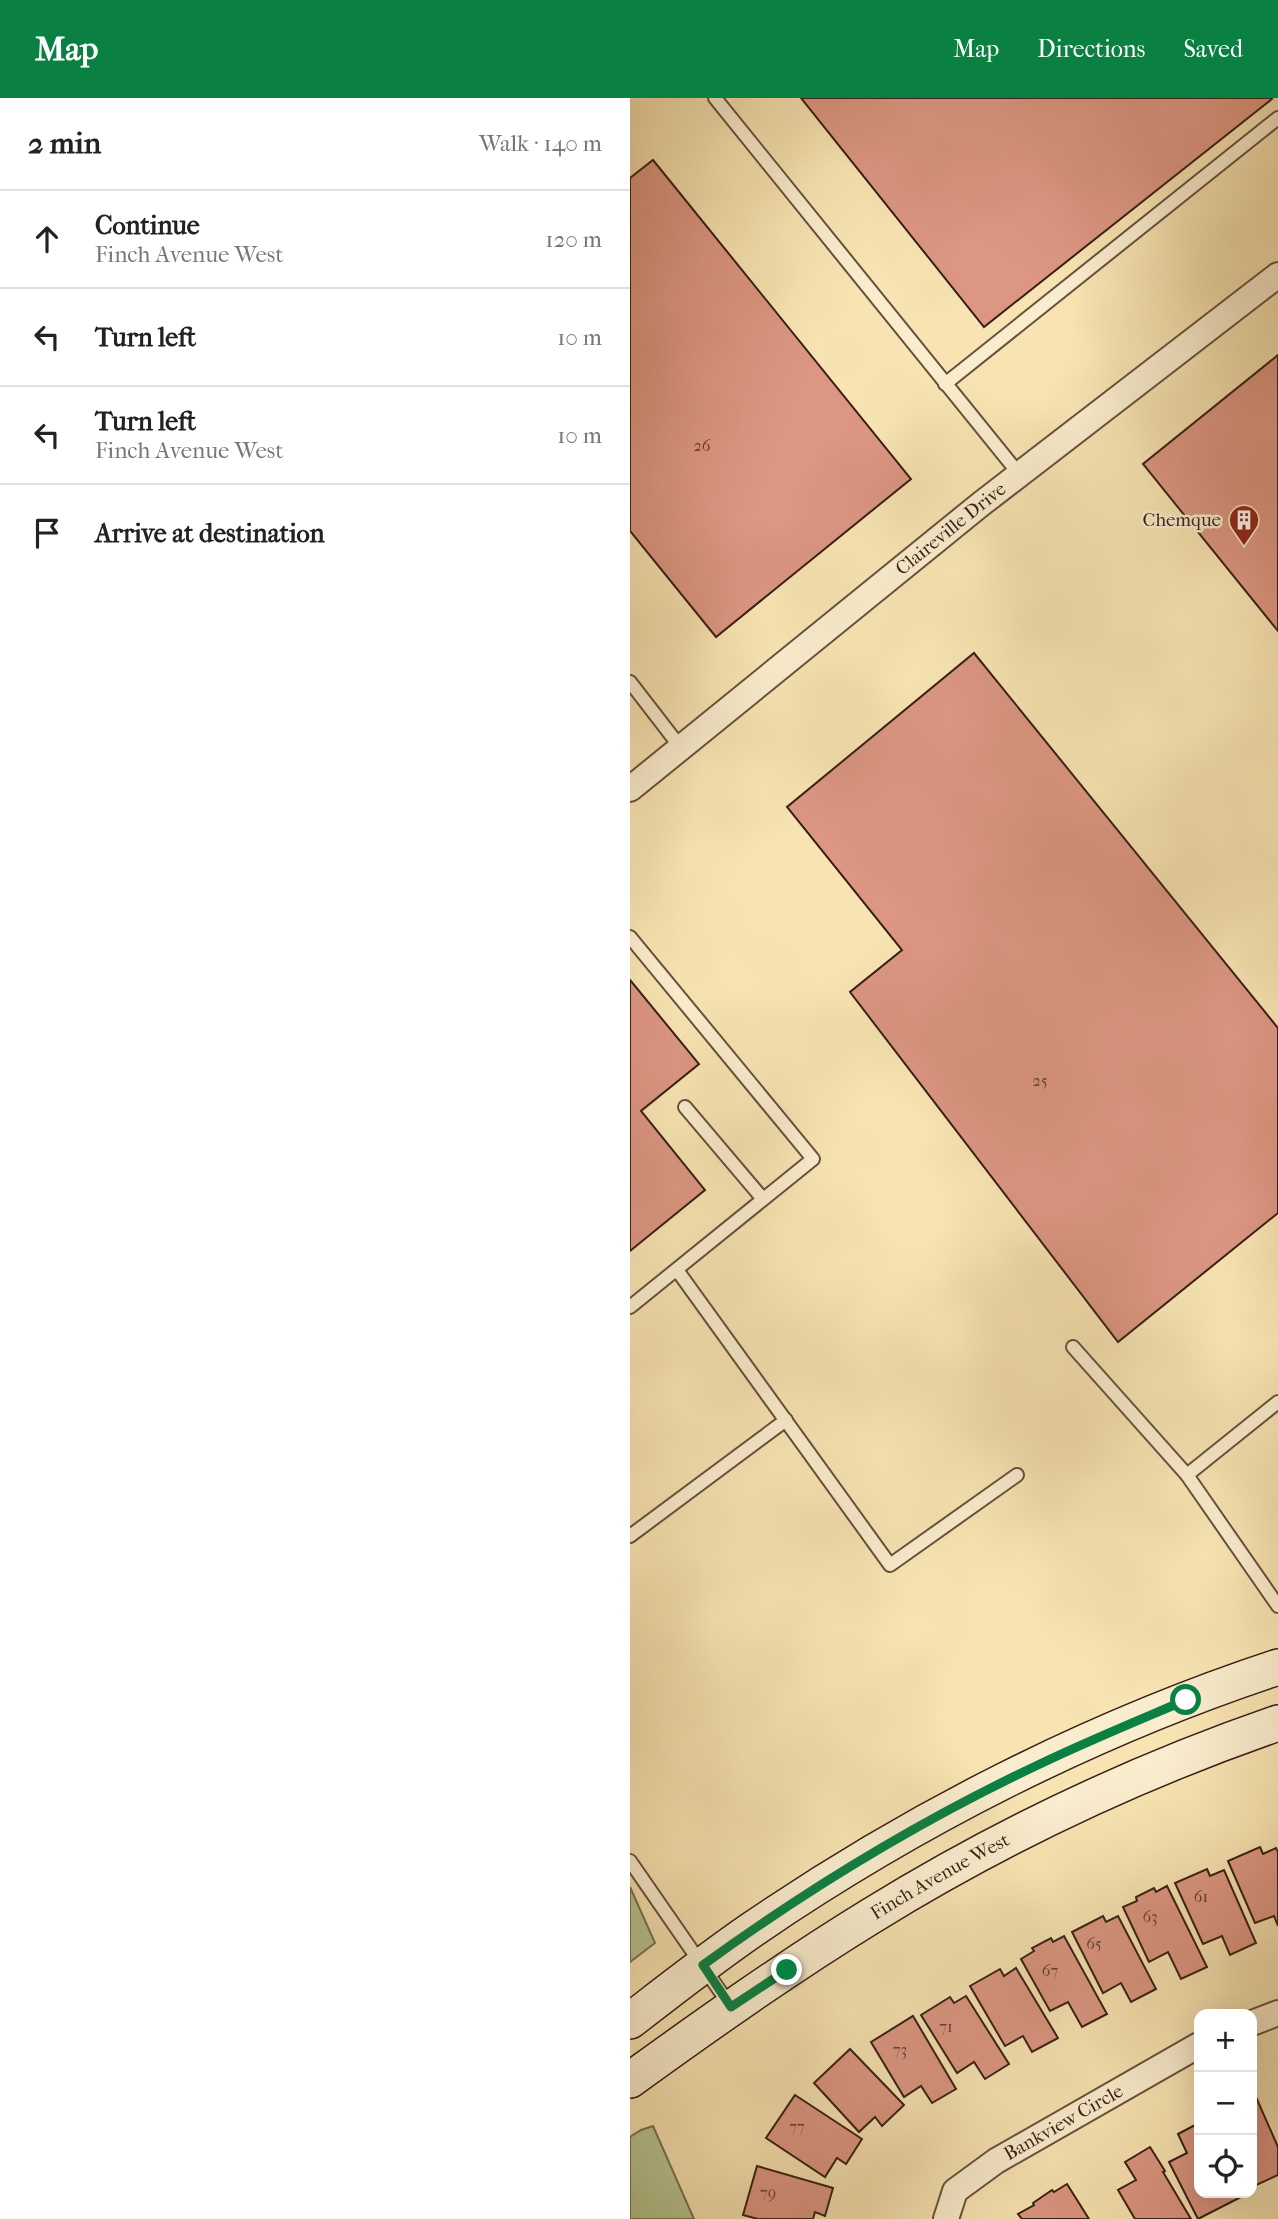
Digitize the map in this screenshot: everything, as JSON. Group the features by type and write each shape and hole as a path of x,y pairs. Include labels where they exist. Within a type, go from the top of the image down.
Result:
{"main road":[{"path":"630,2021 753,1929 830,1879 968,1800 1111,1732 1186,1700 1278,1667"},
{"name":"Finch Avenue West","path":"630,2080 731,2007 872,1915 1003,1841 1163,1766 1278,1723"}],"street":[{"name":"Claireville Drive","path":"630,789 1019,474 1278,275"},
{"path":"1257,2021 1278,2013"},
{"name":"Bankview Circle","path":"946,2219 955,2191 996,2161 1194,2048"}],"lane":[{"path":"715,98 1019,474"},
{"path":"945,384 1278,118"},
{"path":"630,682 681,748"},
{"path":"630,937 813,1159 630,1307"},
{"path":"685,1107 763,1199"},
{"path":"677,1270 890,1564 1017,1475"},
{"path":"1073,1347 1187,1475 1278,1606"},
{"path":"1187,1475 1278,1402"},
{"path":"630,1536 786,1420"},
{"path":"630,1861 731,2007"}],"green space":[{"path":"630,1887 655,1943 630,1962"},
{"path":"653,2126 694,2219 630,2219 630,2137"}],"building":[{"path":"801,98 1271,98 1272,99 984,327"},
{"path":"653,160 911,479 716,637 630,531 630,178"},
{"name":"Chemque","path":"1278,355 1278,631 1143,464"},
{"path":"974,653 1278,1028 1278,1213 1118,1342 850,992 902,950 787,807"},
{"path":"630,980 699,1064 641,1111 705,1190 630,1251"},
{"path":"1260,1847 1263,1854 1276,1848 1278,1852 1278,1926 1274,1916 1255,1923 1228,1861"},
{"path":"1207,1869 1210,1876 1224,1870 1256,1943 1230,1955 1222,1936 1203,1944 1175,1883"},
{"path":"1167,1886 1207,1967 1181,1979 1168,1952 1149,1962 1123,1907 1137,1901 1136,1897 1154,1888 1156,1892"},
{"path":"1103,1916 1106,1922 1118,1916 1156,1989 1131,2002 1121,1983 1103,1993 1072,1932"},
{"path":"1064,1936 1107,2014 1082,2027 1068,2002 1050,2011 1021,1959 1034,1951 1032,1948 1051,1938 1053,1942"},
{"path":"1016,1968 1058,2038 1032,2052 1023,2036 1005,2046 970,1986 1000,1969 1004,1976"},
{"path":"966,1996 1009,2064 985,2079 974,2062 957,2073 921,2015 950,1997 954,2003"},
{"path":"913,2016 956,2089 932,2103 921,2086 904,2097 871,2042"},
{"path":"850,2049 904,2105 882,2126 875,2117 859,2132 814,2083"},
{"path":"795,2095 862,2139 846,2164 837,2158 825,2177 766,2138"},
{"path":"1257,2099 1278,2147 1278,2175 1257,2185"},
{"path":"1194,2126 1194,2198 1239,2198 1198,2219 1169,2162 1187,2153 1178,2134"},
{"path":"1150,2147 1191,2219 1135,2219 1118,2190 1136,2180 1125,2162"},
{"path":"757,2166 833,2188 825,2216 815,2212 813,2219 758,2219 743,2215"},
{"path":"1067,2184 1089,2219 1022,2219 1018,2214 1052,2190 1054,2192"}],"place":[{"name":"Chemque","path":"1244,547"}],"route":[{"path":"787,1970 731,2007 703,1965 753,1929 898,1838 1039,1764 1186,1700"}]}
